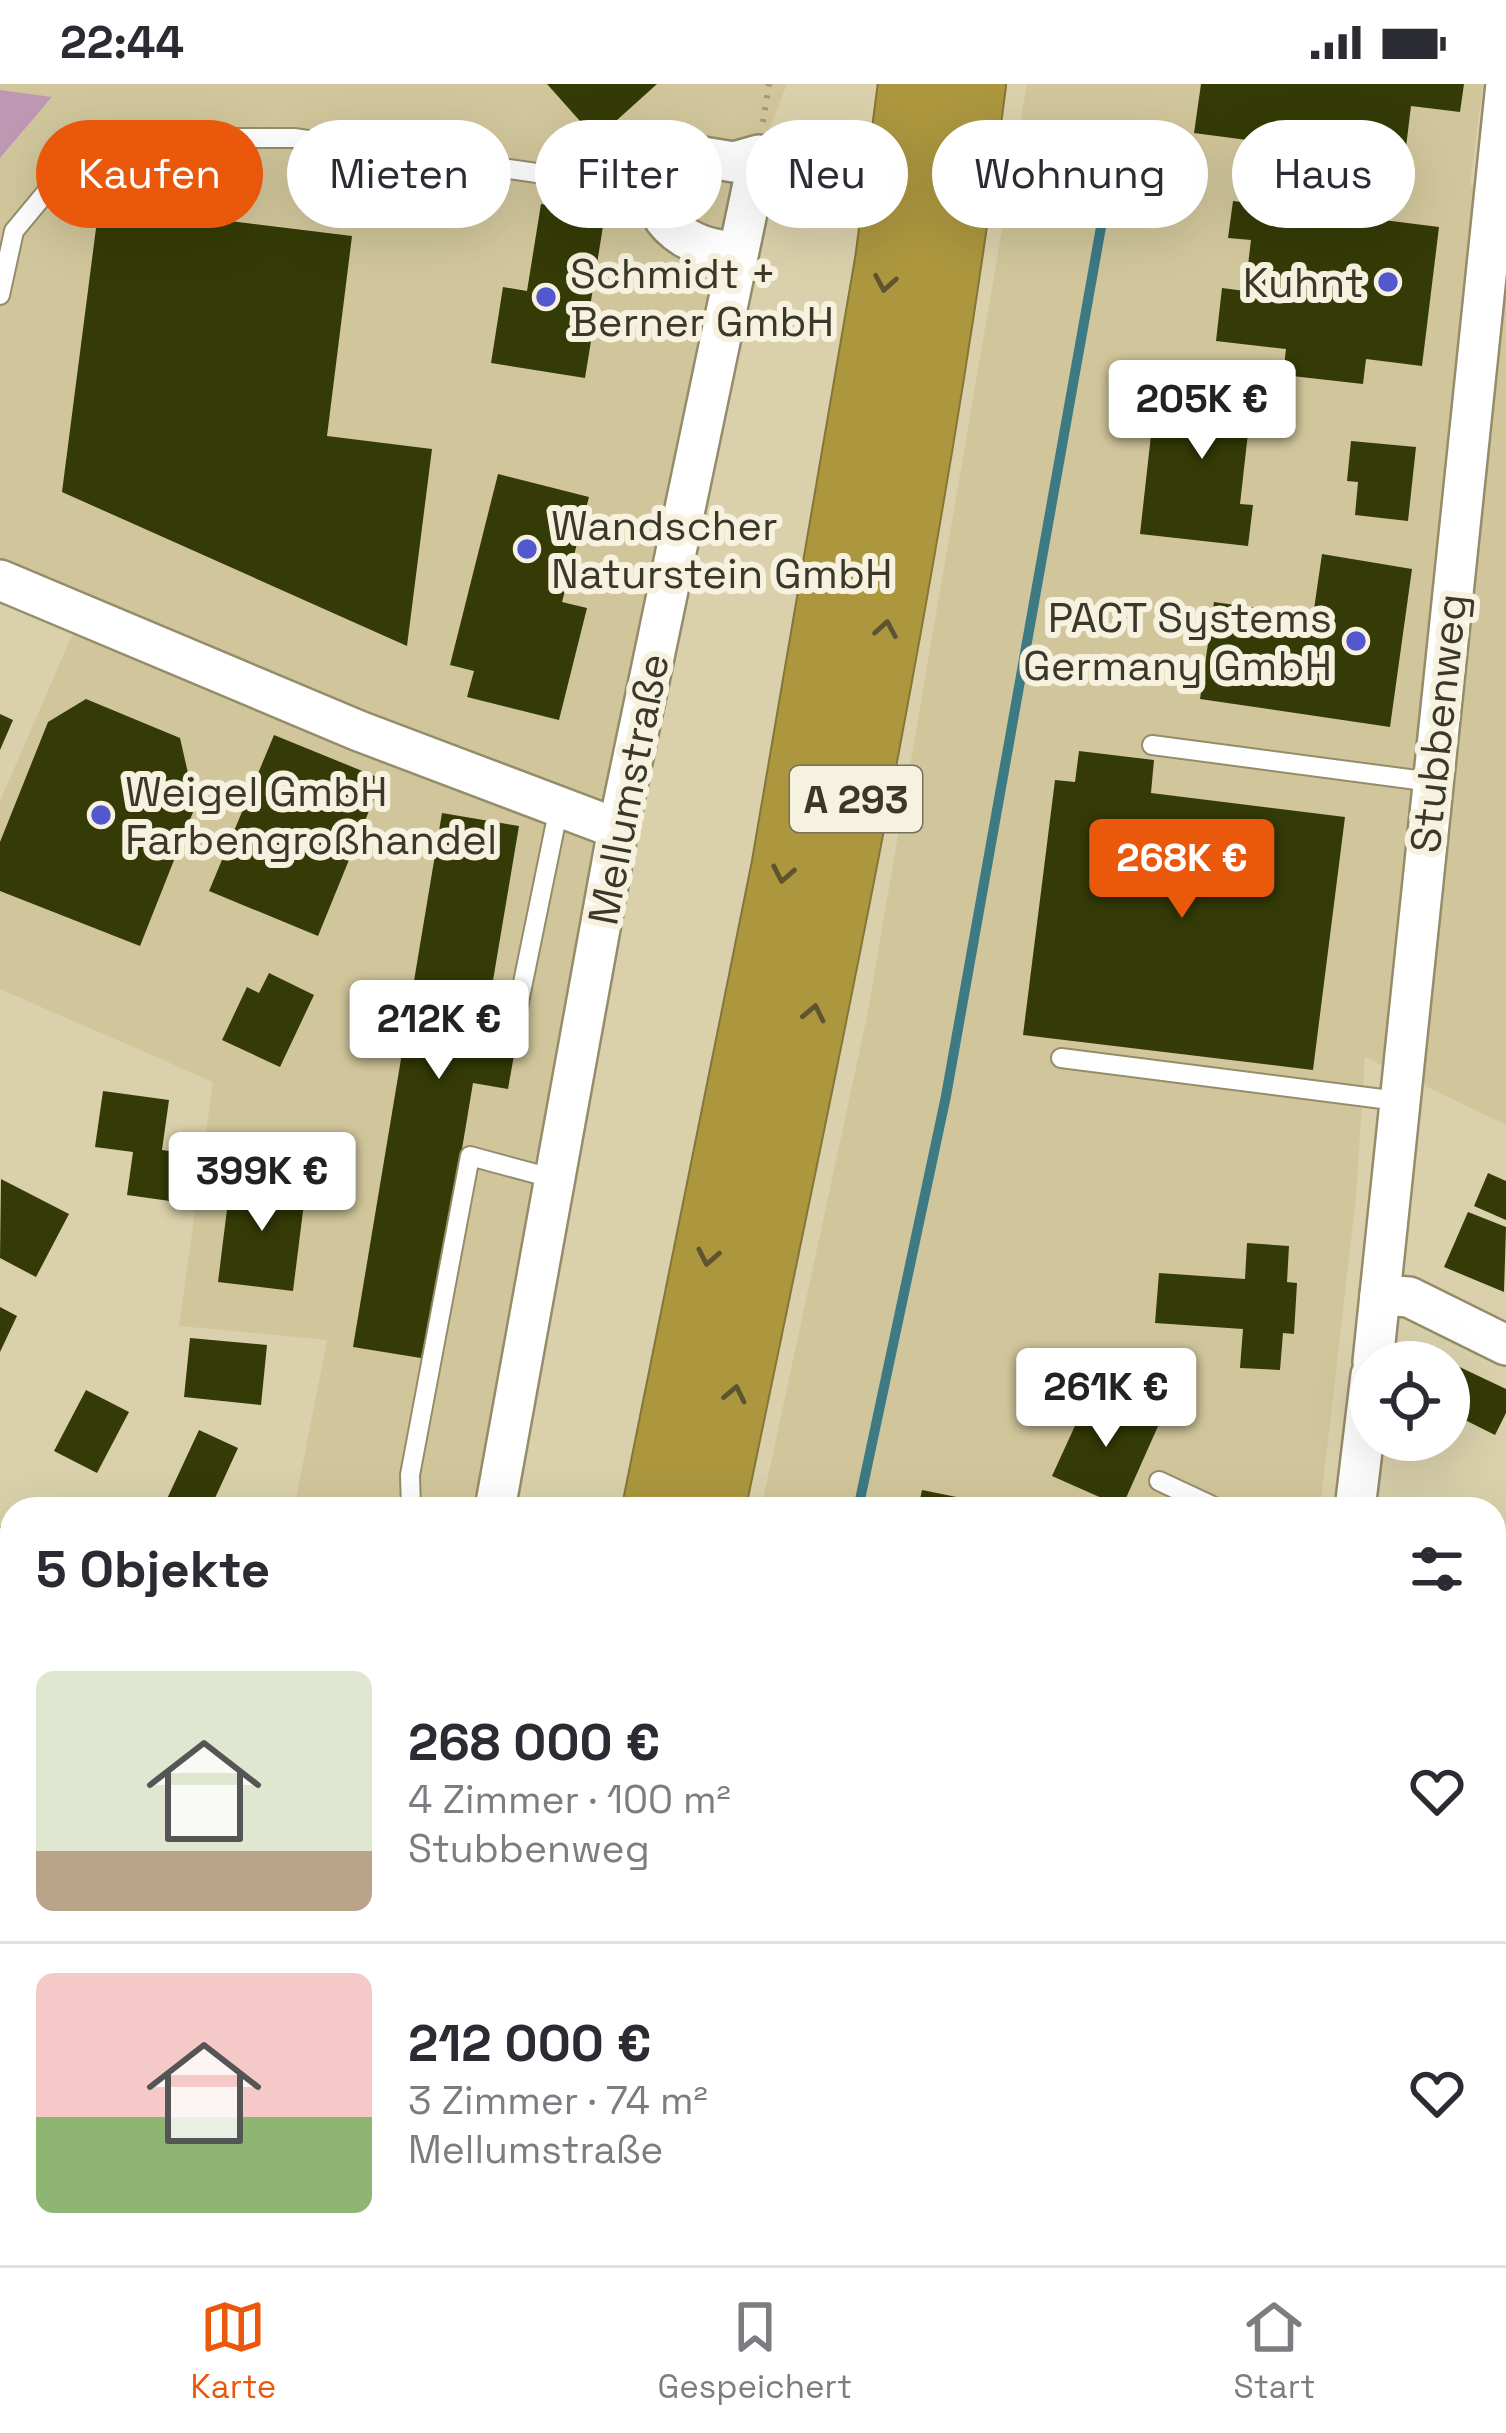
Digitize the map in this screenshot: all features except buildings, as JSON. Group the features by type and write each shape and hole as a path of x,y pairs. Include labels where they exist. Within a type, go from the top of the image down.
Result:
{"highway":[{"name":"A 293","path":"658,1497 785,869 889,261 912,84"},
{"name":"A 293","path":"713,1497 842,878 947,279 972,84"}],"street":[{"name":"Stubbenweg","path":"1375,1341 1506,84"},
{"name":"Mellumstraße","path":"498,1497 618,829 759,155 722,160"},
{"path":"670,228 694,247 721,250 731,264 732,284"},
{"path":"0,580 359,731 618,829"},
{"path":"1380,1295 1409,1297 1506,1345"},
{"path":"1356,1497 1361,1461"}],"lane":[{"path":"0,295 14,232 58,178 123,138 293,138 535,173"},
{"path":"1152,745 1432,782"},
{"path":"518,1007 559,807"},
{"path":"1061,1058 1398,1101"},
{"path":"412,1497 416,1436 470,1156 555,1179"},
{"path":"1159,1481 1194,1497"}],"shaded area":[{"path":"0,84 787,84 773,120 746,120 746,220 555,1179 479,1497 296,1497 327,1340 179,1326 213,1082 0,989 0,801 73,633 0,601 0,158 52,98 0,90"},
{"path":"1027,84 1483,84 1470,185 1506,190 1506,1125 1365,1057 1356,1198 1321,1497 764,1497 867,1016 1002,228 1208,228 1208,120 1021,120"},
{"path":"0,90 52,97 0,158"}],"waterway":[{"path":"861,1497 946,1096 1101,228"}],"place":[{"name":"Kuhnt","path":"1388,282"},
{"name":"Schmidt + Berner GmbH","path":"546,297"},
{"name":"Wandscher Naturstein GmbH","path":"527,549"},
{"name":"PACT Systems Germany GmbH","path":"1356,641"},
{"name":"Weigel GmbH Farbengroßhandel","path":"101,815"}]}
